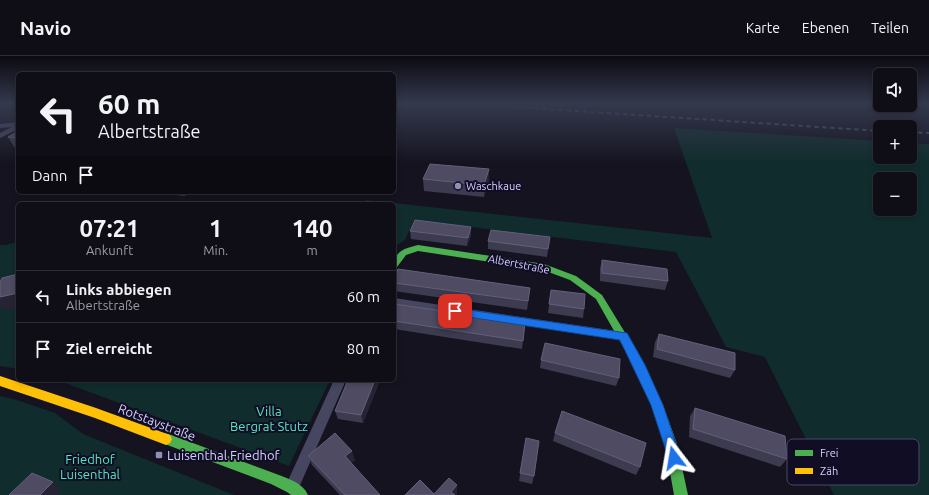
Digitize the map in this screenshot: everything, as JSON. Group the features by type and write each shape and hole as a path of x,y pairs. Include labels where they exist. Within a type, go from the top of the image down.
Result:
{"street":[{"path":"0,126 16,125"},
{"path":"0,136 16,126"},
{"name":"Albertstraße","path":"396,262 401,253 408,249 418,248 544,267 573,278 599,297 639,365 664,424 671,444 681,495"},
{"path":"396,302 623,336"},
{"name":"Rotstaystraße","path":"0,381 96,413 296,491"},
{"path":"296,491 339,382"}],"green space":[{"path":"674,128 873,141 873,164 917,164 917,143 929,144 929,495 834,495 829,485 919,485 919,439 806,439 765,357 726,347 676,252 414,220 405,240 396,246 396,203 712,238"},
{"path":"366,200 384,202 365,202"},
{"path":"16,242 16,369 0,366 0,245"},
{"name":"Villa Bergrat Stutz","path":"62,382 329,382 289,466"},
{"name":"Friedhof Luisenthal","path":"0,396 55,413 83,434 234,495 0,495"}],"building":[{"path":"16,132 16,138 8,137"},
{"path":"430,164 489,169 484,185 423,179"},
{"path":"415,220 471,227 468,238 410,231"},
{"path":"491,230 550,237 548,249 488,241"},
{"path":"602,260 667,269 668,281 602,273"},
{"path":"398,269 530,288 528,301 396,283 396,274"},
{"path":"16,274 16,293 0,297 0,282 2,278"},
{"path":"551,290 585,294 584,309 549,304"},
{"path":"396,304 525,323 523,341 396,321"},
{"path":"659,334 735,353 735,370 657,349"},
{"path":"545,343 620,359 619,378 541,360"},
{"path":"347,382 374,382 361,415 335,411"},
{"path":"695,408 785,436 787,459 693,429"},
{"path":"562,411 646,443 640,467 555,433"},
{"path":"335,433 352,451 345,456 380,495 345,495 308,456"},
{"path":"526,438 539,441 534,476 520,473"},
{"path":"32,473 53,482 40,495 9,495"},
{"path":"449,478 457,485 451,492 455,495 405,495 420,480 434,494"}],"railway":[{"path":"766,123 873,131"},
{"path":"917,132 929,133"}],"traffic: fast":[{"path":"396,262 403,253 418,248 544,267 573,278 599,297 639,365 657,405 671,444 681,495"},
{"path":"166,439 274,479 292,487 301,495"}],"traffic: slow":[{"path":"0,381 96,413 166,439"}],"place":[{"name":"Waschkaue","path":"458,186"},
{"name":"Luisenthal Friedhof","path":"159,455"}],"route":[{"path":"455,311 623,336 639,365 657,405 671,444 674,458"}]}
